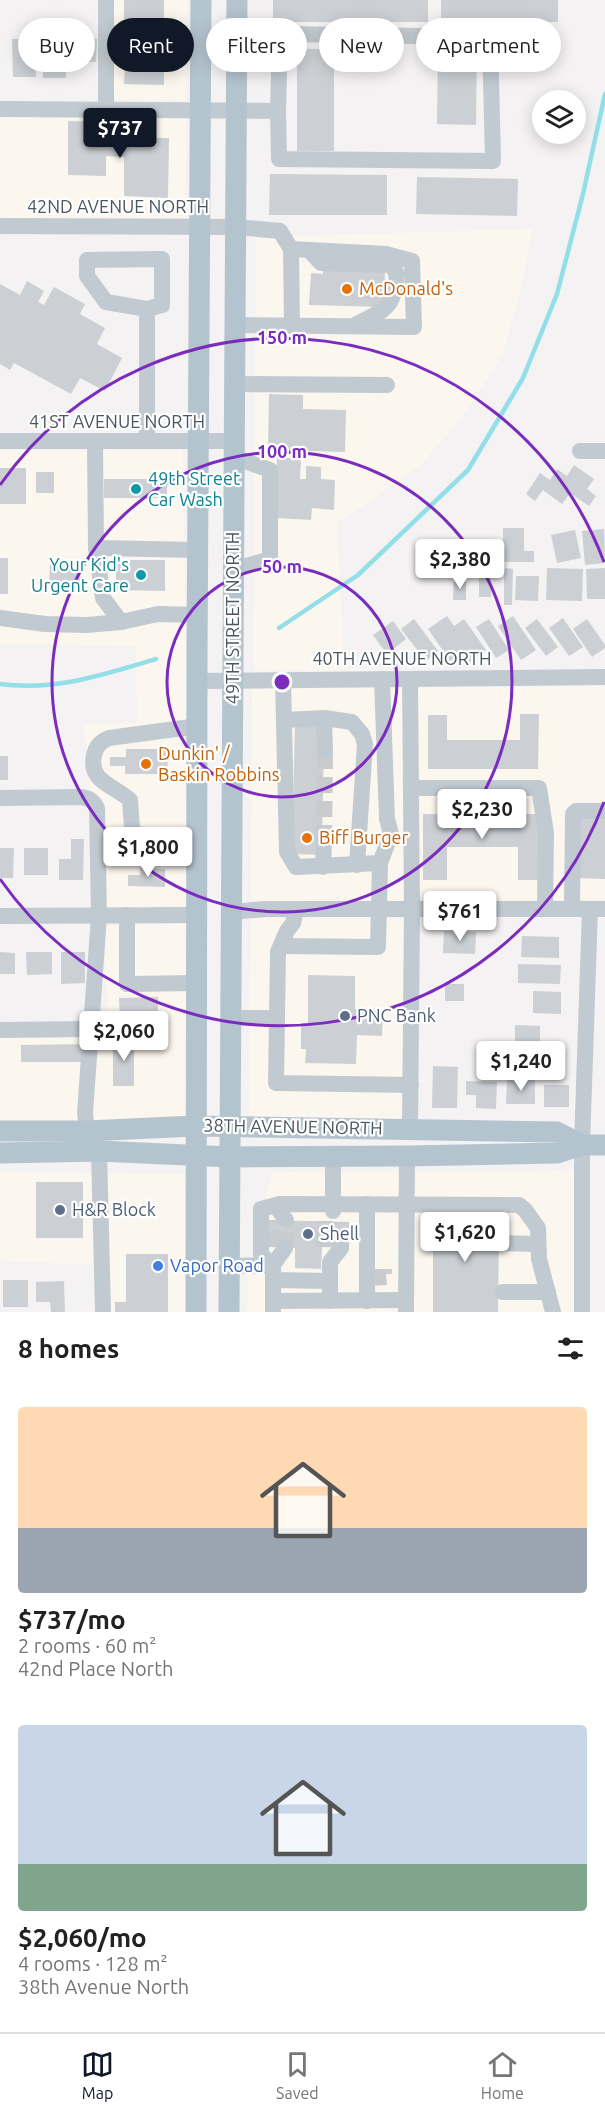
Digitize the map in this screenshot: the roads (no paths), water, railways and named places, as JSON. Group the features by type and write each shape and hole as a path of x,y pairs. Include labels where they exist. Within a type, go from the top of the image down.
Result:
{"main road":[{"name":"49TH STREET NORTH","path":"195,1155 201,0"},
{"name":"49TH STREET NORTH","path":"230,1157 237,0"},
{"name":"38TH AVENUE NORTH","path":"0,1131 87,1131 194,1126 557,1132 582,1145"},
{"name":"38TH AVENUE NORTH","path":"0,1153 99,1151 230,1157 407,1156 557,1153 582,1145 605,1145"},
{"path":"195,1155 196,1312"},
{"path":"229,1312 230,1157"}],"street":[{"path":"106,0 106,109"},
{"path":"280,34 490,37 493,161 279,159 278,111 280,34"},
{"path":"0,109 278,111"},
{"name":"42ND AVENUE NORTH","path":"0,226 236,227 280,231 291,249"},
{"path":"235,325 292,326 414,327 412,261 386,254 291,249 292,326"},
{"path":"309,250 321,263 391,265 398,274 393,299 387,308 351,326"},
{"path":"162,259 162,304 147,309 106,302 87,276 87,260 162,259"},
{"path":"147,309 147,441"},
{"path":"235,384 387,385"},
{"name":"41ST AVENUE NORTH","path":"0,441 199,441 234,449 270,470 270,559 233,570"},
{"path":"95,441 96,548 103,598 121,622"},
{"path":"580,451 605,451"},
{"path":"96,548 199,550"},
{"path":"87,625 96,616 103,598"},
{"path":"0,618 45,624 87,625 121,622 158,614 199,615"},
{"name":"40TH AVENUE NORTH","path":"198,681 605,677"},
{"path":"281,946 378,947 381,862 391,834 387,819 382,679"},
{"path":"410,679 412,910 410,1129"},
{"path":"283,680 287,852 296,867 381,862"},
{"path":"285,720 324,718 352,722 362,734 365,744 357,865"},
{"path":"324,718 325,751"},
{"path":"198,726 150,731 102,740 94,756 96,775 101,781 130,800 134,832 141,835 198,836"},
{"path":"411,788 539,788 546,833 545,909"},
{"path":"0,798 81,797 89,798 97,808 99,916 85,1113 87,1131"},
{"path":"572,909 573,814 576,811 605,811"},
{"path":"323,867 324,841"},
{"path":"231,912 265,909 597,909 582,1145 582,1312"},
{"path":"296,909 293,923 278,952 276,1083 411,1085"},
{"path":"127,915 127,984 197,983"},
{"path":"0,916 197,915"},
{"path":"231,1018 277,1018"},
{"path":"0,1030 92,1029"},
{"path":"99,1151 103,1312"},
{"path":"333,1156 333,1215"},
{"path":"406,1306 407,1156"},
{"path":"367,1204 371,1282"},
{"path":"273,1273 261,1255 261,1209 280,1214 333,1215 367,1204 519,1205 538,1228 539,1259 553,1312"},
{"path":"502,1243 538,1244"},
{"path":"279,1247 273,1273 273,1307 330,1301 371,1282"},
{"path":"330,1301 332,1253"},
{"path":"230,1266 330,1281"},
{"path":"371,1282 406,1306"},
{"path":"503,1292 548,1292"}],"waterway":[{"path":"279,628 358,575 468,470 523,378 557,294 583,194 605,94"},
{"path":"0,684 40,685 79,680 156,659"}],"tunnel":[{"path":"324,841 325,751"},
{"path":"273,1220 273,1247"},
{"path":"285,1248 286,1220"},
{"path":"324,1221 324,1247"},
{"path":"341,1222 341,1248"},
{"path":"378,1269 378,1285"}],"place":[{"name":"McDonald's","path":"347,289"},
{"name":"49th Street Car Wash","path":"136,489"},
{"name":"Your Kid's Urgent Care","path":"141,575"},
{"name":"Dunkin' / Baskin Robbins","path":"146,764"},
{"name":"Biff Burger","path":"307,838"},
{"name":"PNC Bank","path":"345,1016"},
{"name":"H&R Block","path":"60,1210"},
{"name":"Shell","path":"308,1234"},
{"name":"Vapor Road","path":"158,1266"}]}
